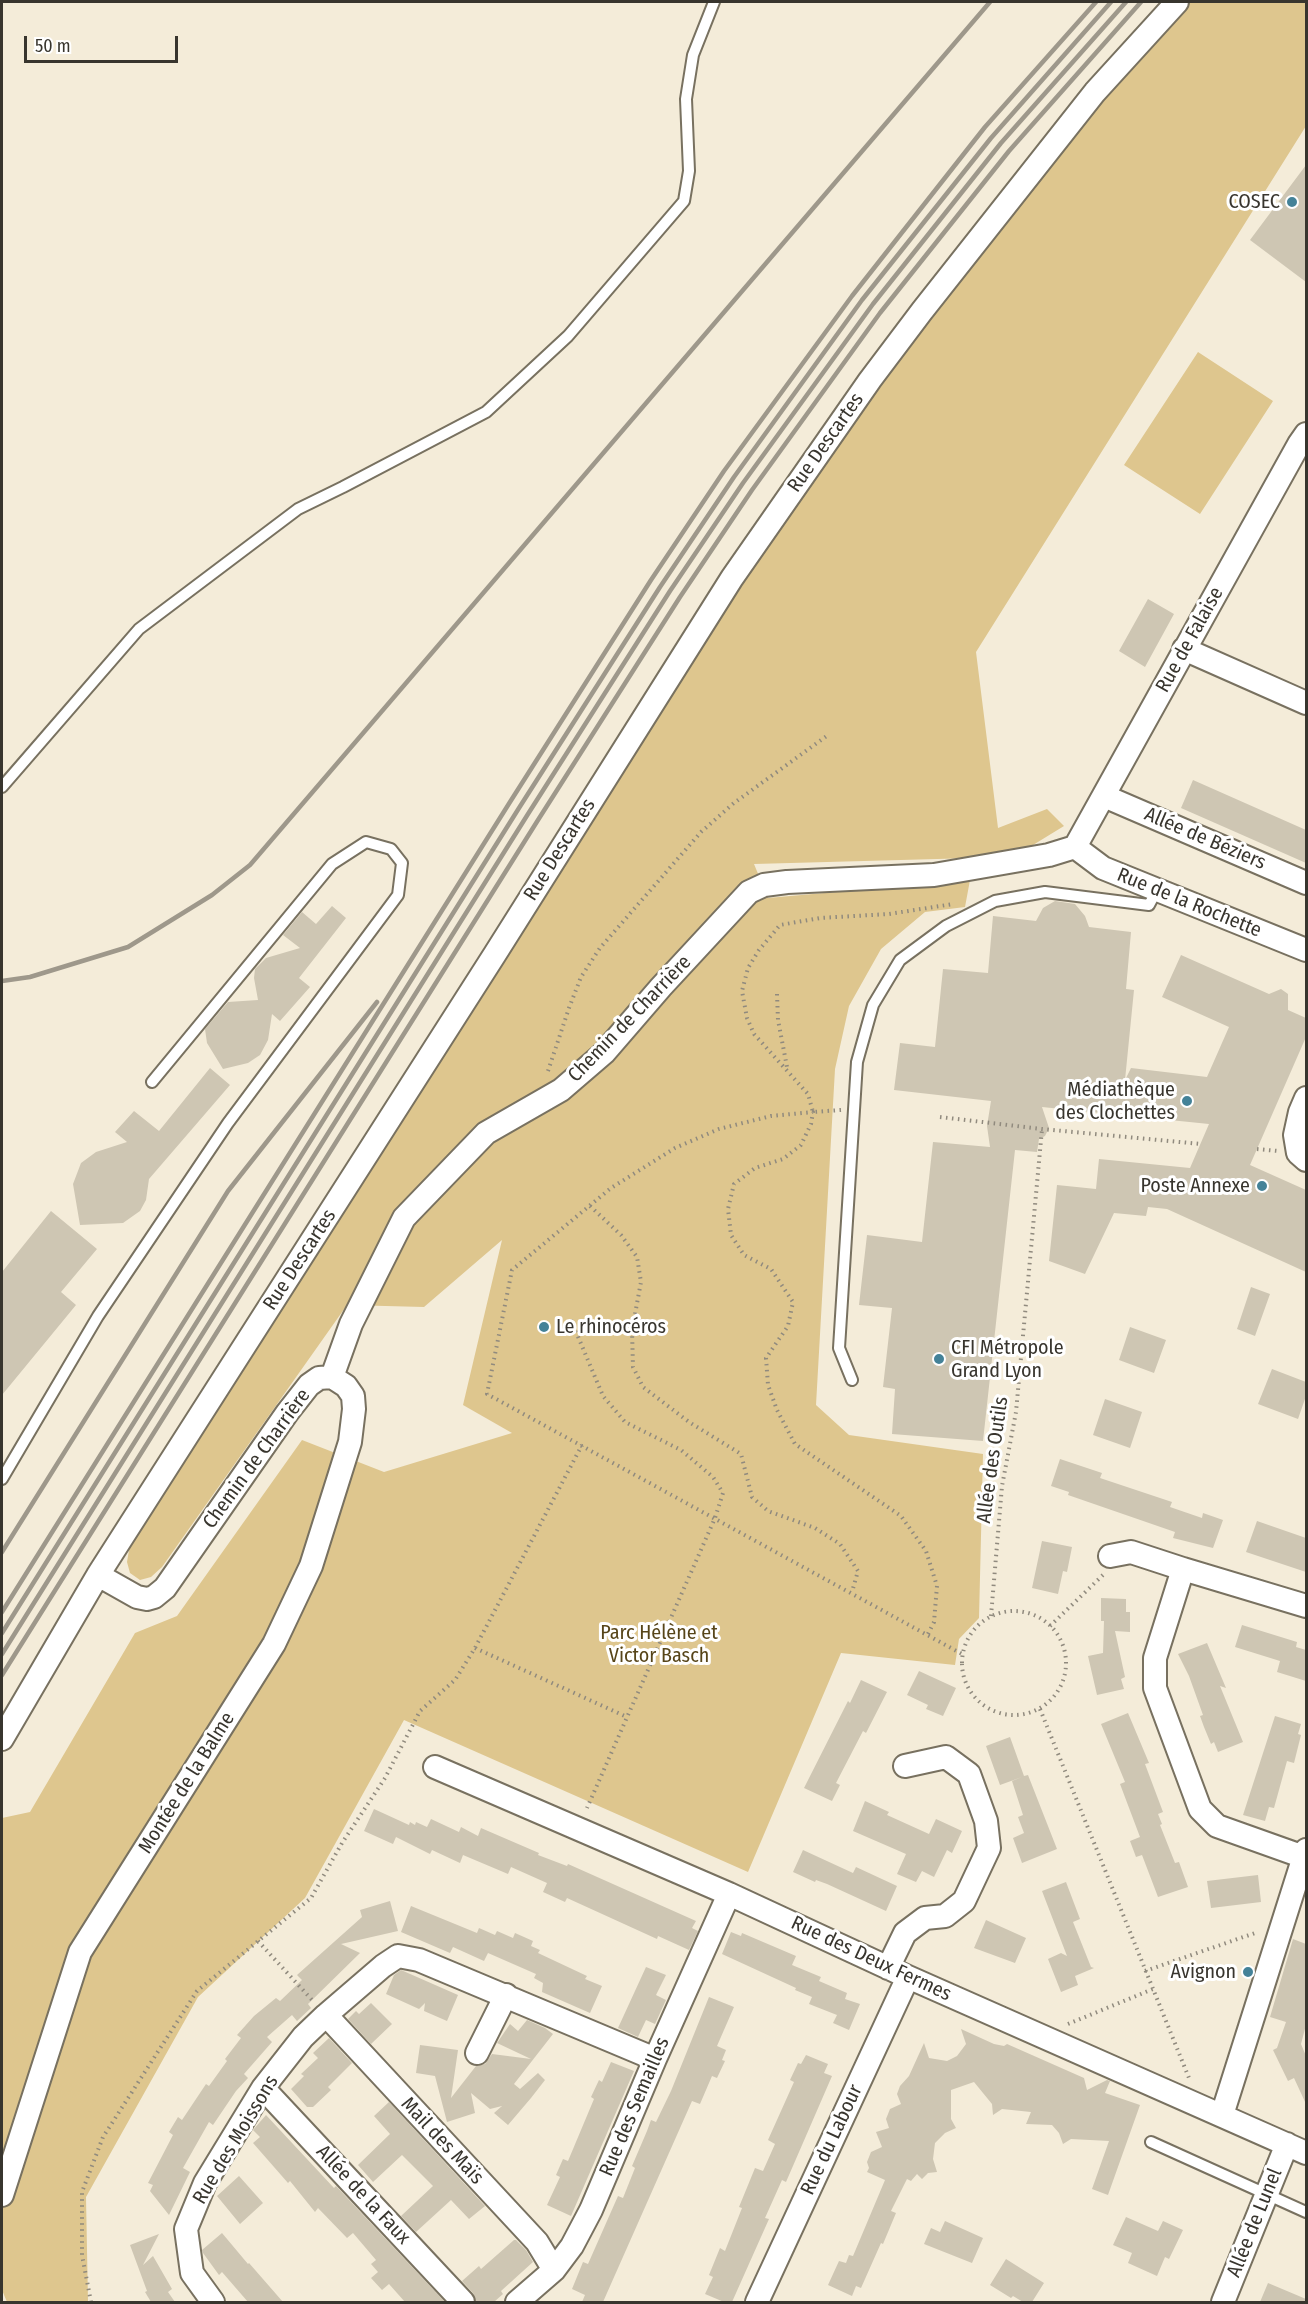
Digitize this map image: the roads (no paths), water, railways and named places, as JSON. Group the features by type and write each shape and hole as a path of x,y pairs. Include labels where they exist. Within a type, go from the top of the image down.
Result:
{"street":[{"name":"Rue Descartes","path":"2,1739 98,1575 732,578 870,380 922,311 1088,101 1177,2"},
{"name":"Rue de Falaise","path":"1075,847 1306,434"},
{"path":"1184,649 1306,704"},
{"name":"Allée de Béziers","path":"1104,796 1306,883"},
{"name":"Chemin de Charrière","path":"98,1575 138,1597 147,1599 154,1597 165,1588 309,1385 319,1378 333,1377 351,1324 404,1218 486,1133 561,1090 603,1053 750,892 764,885 787,882 934,874 1049,855 1075,847"},
{"name":"Rue de la Rochette","path":"1075,847 1103,868 1306,950"},
{"path":"1306,1098 1295,1135 1298,1153 1306,1160"},
{"name":"Montée de la Balme","path":"2,2195 80,1952 274,1644 311,1566 351,1442 354,1409 352,1396 346,1386 333,1377"},
{"path":"1110,1556 1131,1552 1306,1606"},
{"path":"1183,1569 1155,1658 1155,1689 1200,1809 1217,1826 1305,1853 1283,1924 1212,2111"},
{"name":"Rue du Labour","path":"757,2302 898,1973 905,1933 925,1918 945,1916 964,1901 988,1848 986,1821 969,1774 946,1757 904,1766"},
{"name":"Rue des Deux Fermes","path":"435,1767 729,1894 898,1973 1297,2148"},
{"name":"Rue des Semailles","path":"525,2300 554,2270 572,2246 591,2210 655,2058 729,1894"},
{"name":"Rue des Moissons","path":"213,2302 192,2273 186,2229 205,2183 263,2088 303,2037 383,1966 398,1956 419,1960 655,2058"},
{"path":"477,2053 506,1995"},
{"name":"Mail des Maïs","path":"326,2015 537,2242 554,2270"},
{"name":"Allée de la Faux","path":"263,2088 463,2302"},
{"name":"Allée de Lunel","path":"1223,2302 1268,2194 1297,2148"}],"lane":[{"path":"2,787 139,629 298,509 486,412 568,336 684,201 689,171 686,99 693,55 714,2"},
{"path":"2,1479 98,1317 215,1141 398,895 402,863 391,849 366,842 332,864 152,1082"},
{"path":"852,1380 839,1348 857,1062 873,1005 900,960 946,926 995,901 1045,892 1149,905 1157,890"},
{"path":"1152,2142 1306,2212"}],"railway":[{"path":"2,981 30,977 128,947 212,895 250,865 990,2"},
{"path":"2,1612 510,802 651,580 724,471 852,296 985,127 1096,2"},
{"path":"2,1633 519,808 660,587 734,477 862,300 991,138 1111,2"},
{"path":"2,1654 528,814 670,591 743,483 873,304 1001,143 1126,2"},
{"path":"2,1675 538,820 680,597 752,490 880,313 1009,151 1141,2"},
{"path":"2,1552 228,1191 377,1002"}],"place":[{"name":"COSEC","path":"1292,202"},
{"name":"Médiathèque des Clochettes","path":"1187,1101"},
{"name":"Poste Annexe","path":"1262,1186"},
{"name":"Le rhinocéros","path":"544,1327"},
{"name":"CFI Métropole Grand Lyon","path":"939,1359"},
{"name":"Avignon","path":"1248,1972"}],"park label":[{"name":"Parc Hélène et Victor Basch","path":"659,1644"}]}
